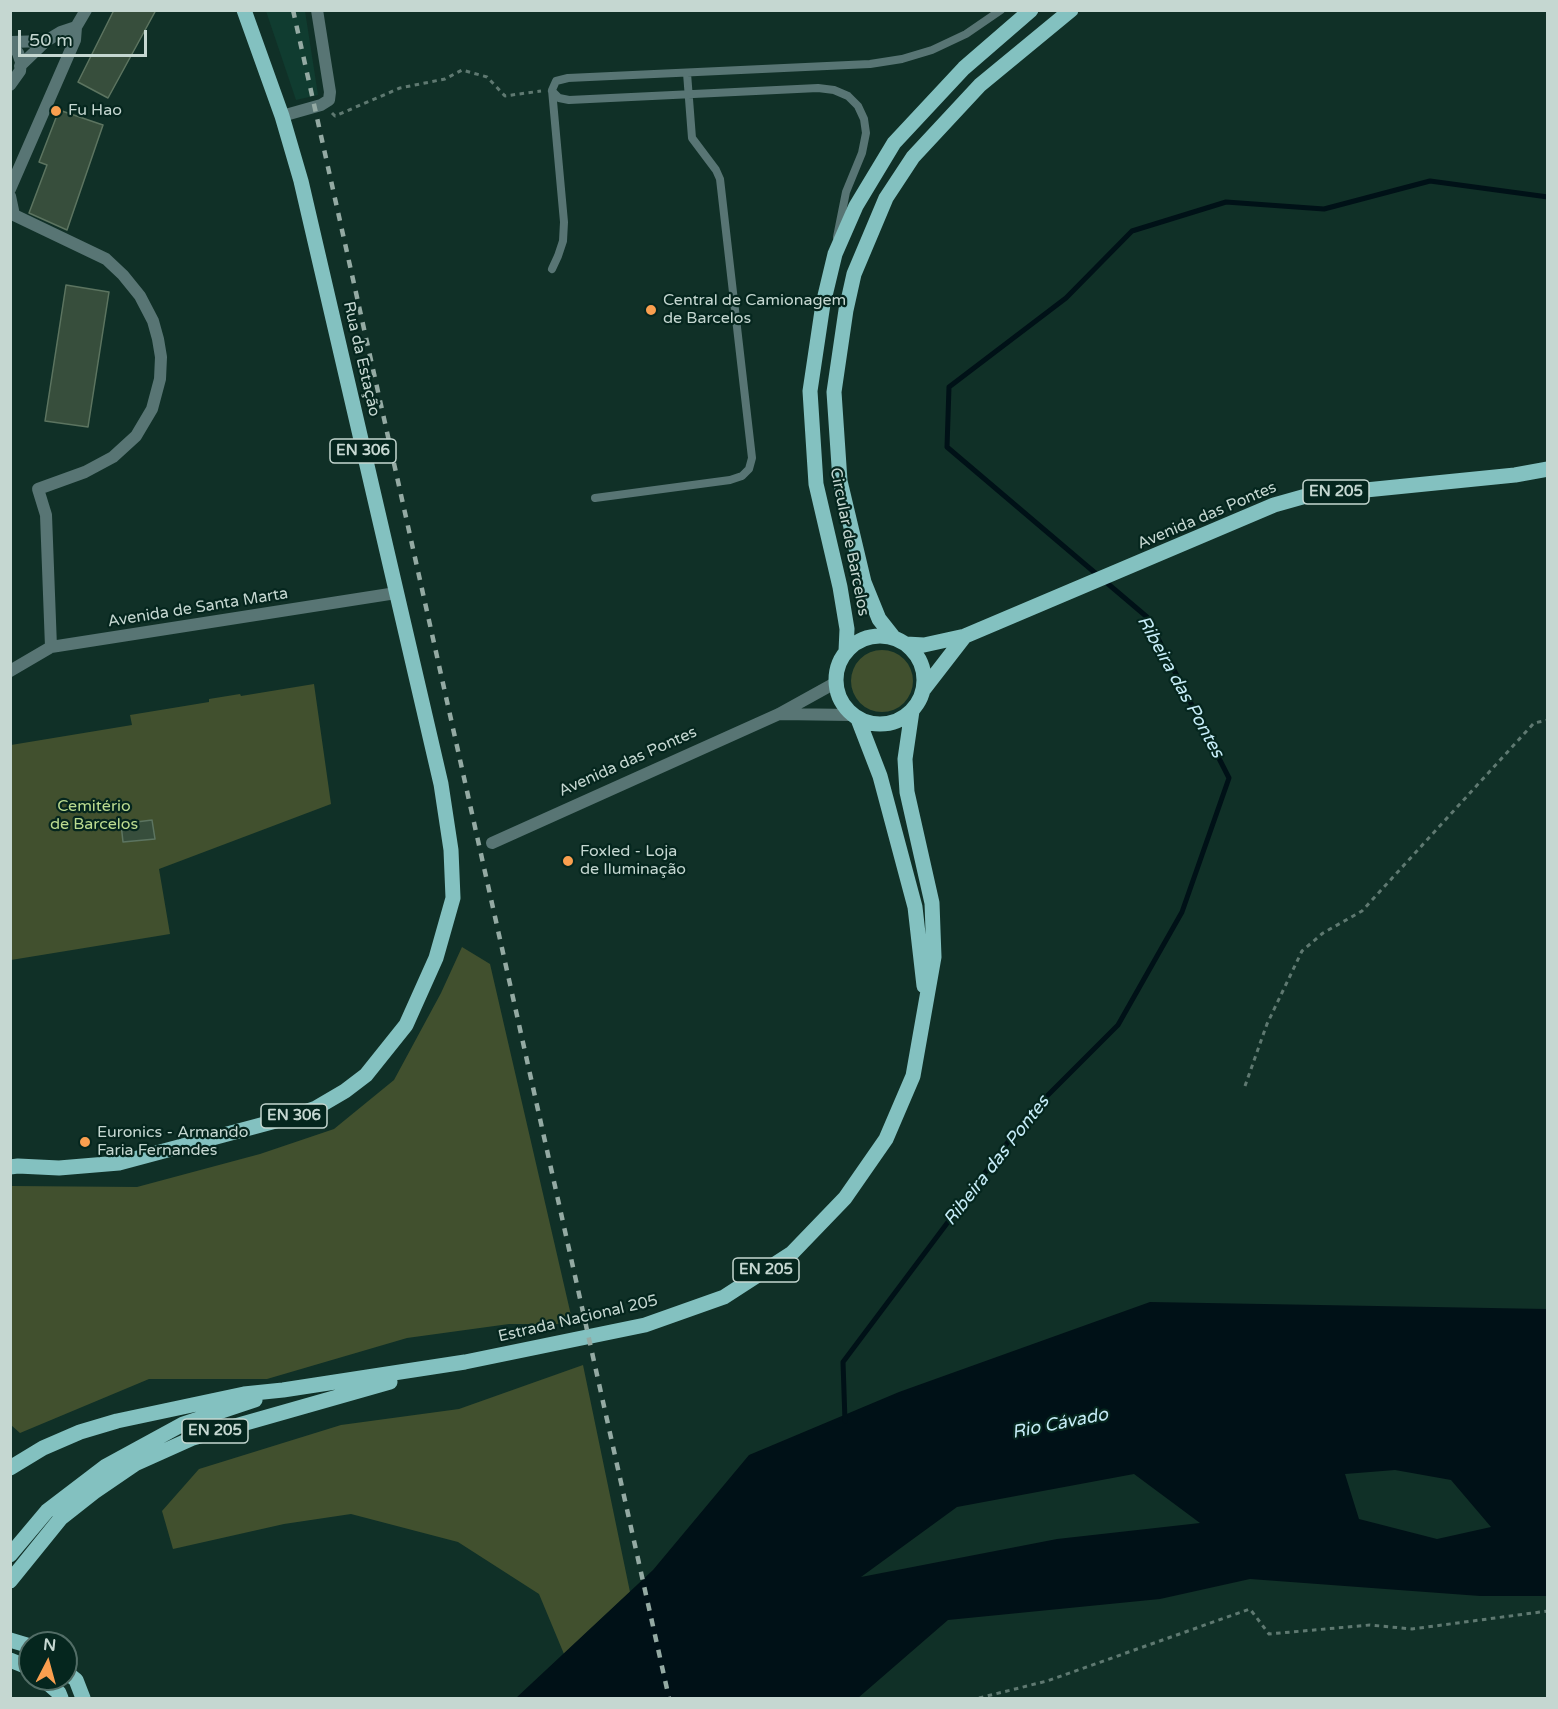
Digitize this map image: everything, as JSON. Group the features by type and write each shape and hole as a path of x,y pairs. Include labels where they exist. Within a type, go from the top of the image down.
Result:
{"main road":[{"name":"Rua da Estação","path":"13,1165 58,1168 119,1163 288,1118 316,1108 345,1091 366,1075 406,1025 436,958 453,898 451,850 441,784 301,181 282,116 244,10"},
{"name":"Circular de Barcelos","path":"846,651 847,629 840,587 816,484 810,392 823,304 835,254 856,206 894,143 964,68 1030,10"},
{"name":"Circular de Barcelos","path":"900,641 879,619 864,582 840,481 834,392 846,310 854,274 886,198 913,157 980,85 1071,10"},
{"name":"Avenida das Pontes","path":"900,641 924,645 965,636 1274,505 1306,496 1515,475 1548,469"},
{"name":"EN 205","path":"846,651 868,637 881,636 900,641"},
{"name":"Avenida das Pontes","path":"924,688 965,636"},
{"path":"900,641 915,653 921,664 924,688"},
{"path":"835,683 836,672 846,651"},
{"name":"EN 205","path":"835,683 844,707 855,717"},
{"name":"EN 205","path":"912,711 920,700 924,688"},
{"path":"855,717 878,724 890,723 902,719 912,711"},
{"name":"Estrada Nacional 205","path":"283,1390 465,1362 645,1325 724,1297 792,1253 845,1198 886,1139 913,1076 934,957 932,903 907,792 905,759 912,711"},
{"name":"Estrada Nacional 205","path":"855,717 880,776 915,907 926,1007"},
{"name":"Estrada Nacional 205","path":"10,1581 61,1518 135,1464 204,1435 465,1362"},
{"name":"EN 205","path":"10,1468 43,1448 80,1432 108,1424 244,1394 283,1390"},
{"path":"10,1555 47,1511 106,1466 183,1424 283,1390"}],"street":[{"path":"10,189 75,40 76,27 86,10"},
{"path":"282,116 321,105 329,100 330,92 317,10"},
{"path":"20,66 46,41 61,32 76,27"},
{"path":"10,42 46,41"},
{"path":"10,42 18,52 20,66 16,79 10,85"},
{"path":"10,196 14,215 106,259 123,275 140,296 153,321 161,357 160,379 152,409 136,436 113,457 86,472 38,489 46,515 51,647"},
{"name":"Avenida de Santa Marta","path":"10,671 51,647 396,593"},
{"name":"Avenida das Pontes","path":"492,843 779,714 835,683"},
{"name":"Avenida das Pontes","path":"779,714 855,717"}],"lane":[{"path":"552,269 563,241 564,222 552,90 556,81 568,78 870,64 902,59 932,50 966,34 1001,10"},
{"path":"596,498 730,480 742,476 749,469 752,458 720,179 692,138 687,73"},
{"path":"552,90 559,98 569,100 818,88 834,90 848,96 858,106 864,119 866,133 862,153 846,192 835,254"}],"path":[{"path":"321,105 336,116 400,88 445,79 462,70 487,77 505,96 552,90"},
{"path":"1245,1086 1266,1024 1302,951 1323,933 1362,911 1534,723 1548,720"},
{"path":"979,1698 1047,1681 1250,1609 1269,1634 1370,1625 1412,1629 1548,1611"}],"shaded area":[{"path":"266,11 305,11 318,95 296,100"}],"green space":[{"path":"882,650 894,652 904,659 911,669 913,681 911,693 904,703 894,710 882,712 870,710 860,703 853,693 851,681 853,669 860,659 870,652"},
{"name":"Cemitério de Barcelos","path":"314,684 331,804 159,869 170,934 11,960 11,745 132,725 130,715 209,702 209,699"},
{"path":"462,947 490,964 573,1324 509,1324 407,1338 267,1379 149,1379 20,1433 11,1425 11,1186 137,1187 260,1154 334,1129 394,1080 441,993"},
{"path":"583,1365 630,1592 564,1654 539,1594 458,1542 351,1514 284,1524 173,1549 162,1511 199,1469 341,1425 459,1409"}],"water":[{"name":"Rio Cávado","path":"1150,1302 1547,1309 1547,1596 1480,1596 1250,1579 1160,1599 948,1620 858,1698 516,1698 653,1570 749,1455 899,1392","holes":["1395,1470 1451,1480 1491,1527 1437,1539 1359,1519 1345,1474","1134,1474 1200,1523 1057,1539 861,1577 957,1507"]}],"building":[{"path":"114,10 156,10 108,98 78,82"},
{"path":"59,110 103,125 67,230 29,213 47,165 39,162"},
{"path":"66,285 109,292 88,427 45,421"},
{"path":"152,820 155,839 123,842 121,824"}],"waterway":[{"name":"Ribeira das Pontes","path":"845,1421 843,1362 1029,1114 1118,1025 1182,912 1229,778 1147,617 947,447 949,387 1066,298 1132,231 1226,202 1324,209 1430,181 1548,197"}],"railway":[{"path":"293,10 669,1698"}],"place":[{"name":"Fu Hao","path":"56,111"},
{"name":"Central de Camionagem de Barcelos","path":"651,310"},
{"name":"Foxled - Loja de Iluminação","path":"568,861"},
{"name":"Euronics - Armando Faria Fernandes","path":"85,1142"}]}
